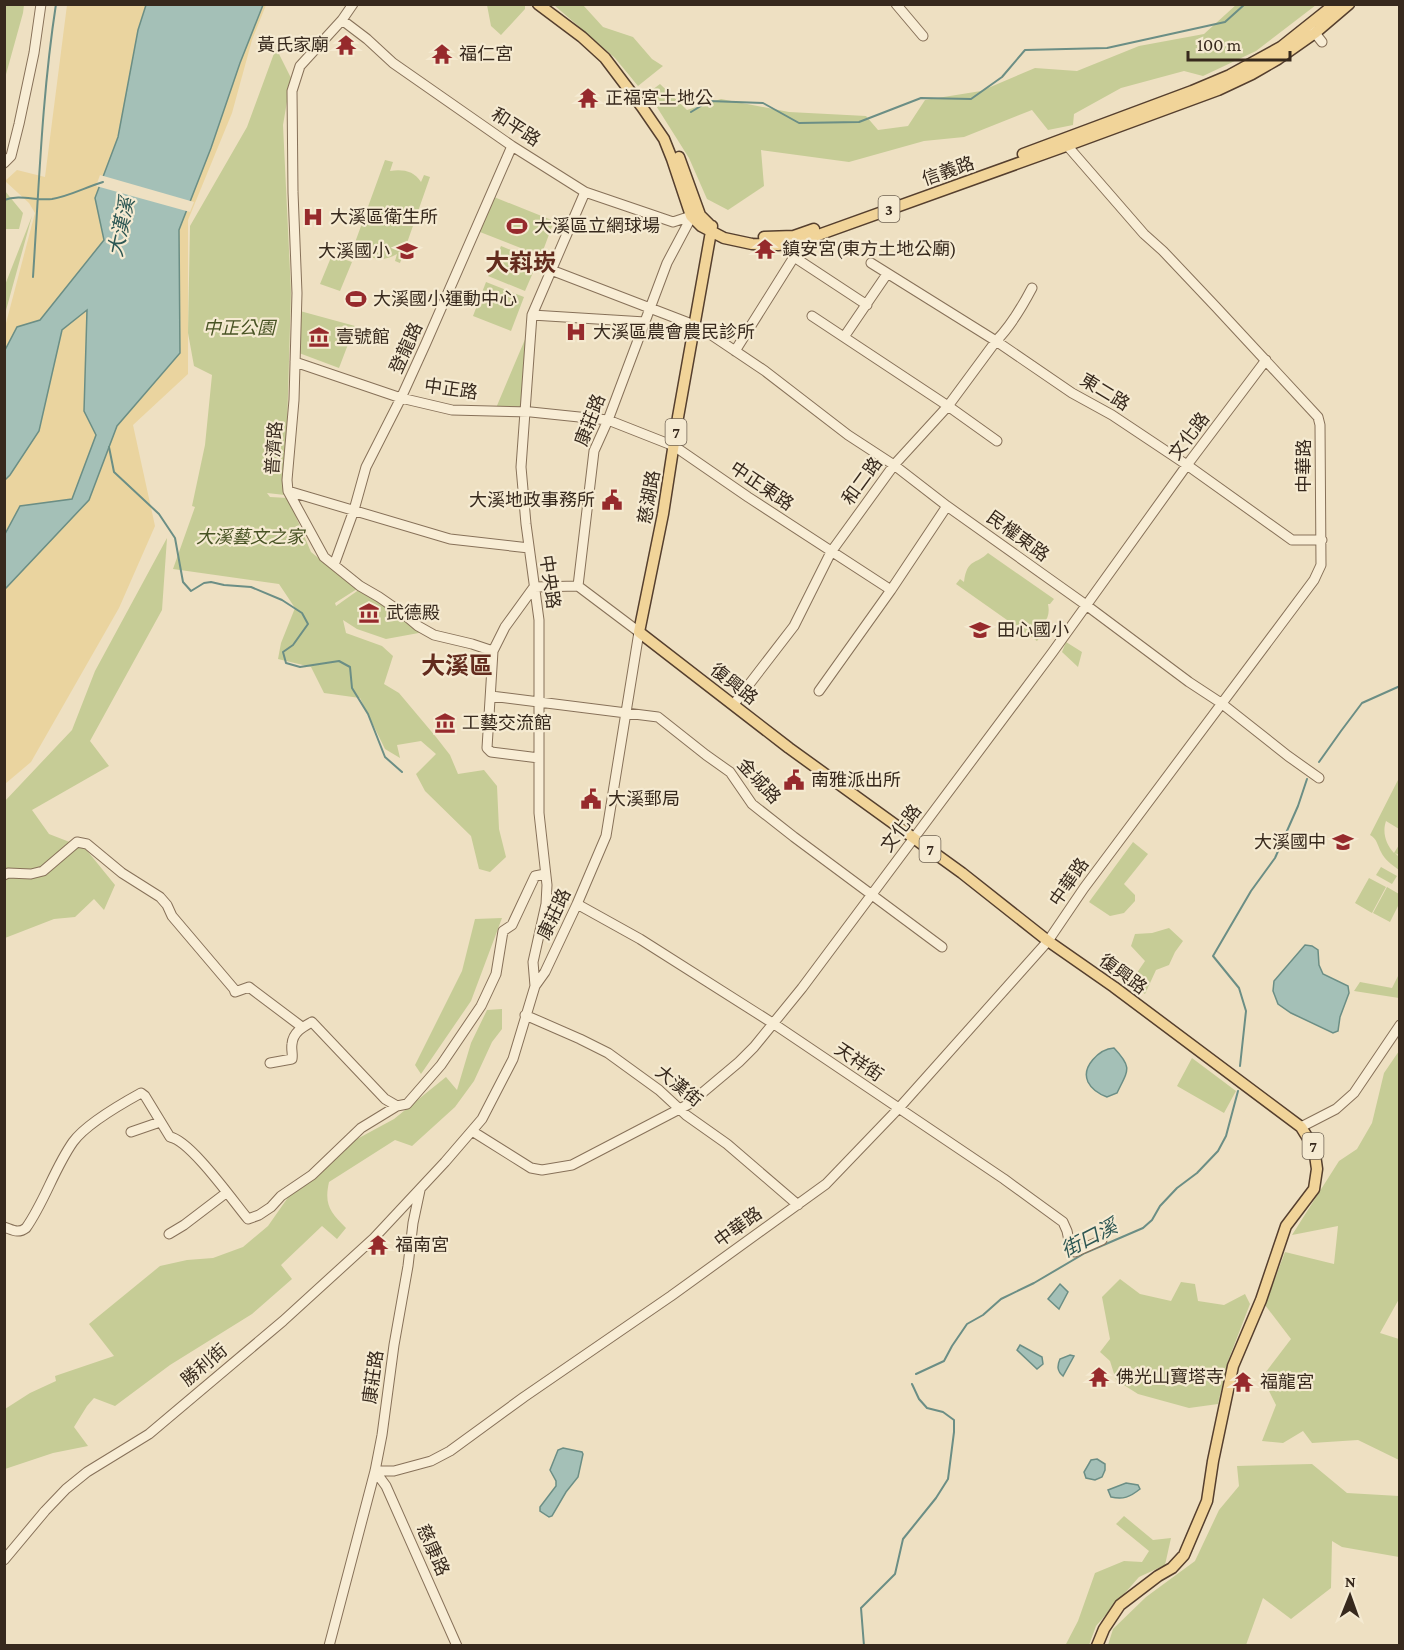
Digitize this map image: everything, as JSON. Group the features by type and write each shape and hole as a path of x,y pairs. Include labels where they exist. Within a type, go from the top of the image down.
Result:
{"main road":[{"path":"538,4 582,37 605,58 664,139 694,212 700,215 711,229"},
{"path":"550,4 611,57 646,102 679,156 694,212"},
{"name":"信義路","path":"1312,29 1335,4"},
{"name":"信義路","path":"711,229 724,238 752,244 778,245 1064,143 1230,75 1312,29 1349,4"},
{"name":"慈湖路","path":"639,632 663,514 711,229"},
{"name":"復興路","path":"639,632 787,747 970,878 1048,941 1130,998 1301,1127 1314,1148 1317,1169 1314,1190 1286,1226 1261,1300 1233,1366 1207,1501 1184,1555 1172,1568 1120,1605 1104,1629 1097,1646"}],"street":[{"path":"4,163 11,156 19,124 34,53 41,4"},
{"name":"普濟路","path":"353,4 342,20 300,66 292,91 297,293 288,491 324,557 360,586 434,635 493,651"},
{"path":"896,4 923,36"},
{"name":"和平路","path":"342,20 393,63 512,146 585,192 673,222 694,212"},
{"path":"1312,29 1322,42"},
{"name":"中華路","path":"375,1471 394,1471 431,1461 450,1451 826,1184 899,1108 1048,941 1084,888 1314,580 1321,565 1322,540 1321,442 1318,417 1173,261 1144,234 1064,143"},
{"name":"登龍路","path":"334,565 354,510 366,467 401,398 512,146"},
{"name":"中央路","path":"535,986 533,962 546,904 547,885 539,813 538,620 521,467 532,315 585,192"},
{"name":"康莊路","path":"578,586 594,451 608,420 667,263 694,212"},
{"path":"735,351 794,257 795,239"},
{"path":"794,257 867,305"},
{"name":"東二路","path":"871,263 1188,465 1292,540 1322,540"},
{"name":"民權東路","path":"551,270 694,325 735,351 803,399 848,435 894,465 947,507 1221,703 1319,778"},
{"path":"844,337 887,274"},
{"name":"和二路","path":"734,704 794,626 831,552 894,465 948,406 1005,332 1032,288"},
{"path":"532,315 645,322"},
{"path":"812,316 997,441"},
{"name":"文化路","path":"472,1131 531,1168 542,1170 572,1165 689,1104 739,1062 774,1024 914,838 1266,360"},
{"name":"中正路","path":"295,362 401,398 452,410 608,420"},
{"name":"中正東路","path":"608,420 674,446 891,590"},
{"path":"288,491 450,539 529,548"},
{"path":"819,691 947,507"},
{"path":"539,758 491,752 487,748 493,651 505,627 534,586 578,586 639,632"},
{"name":"康莊路","path":"329,1646 375,1471 420,1187 482,1119 513,1059 535,986 545,972 606,836 639,632"},
{"name":"金城路","path":"491,696 627,711 658,717 730,772 752,804 942,947"},
{"path":"4,875 8,873 32,874 43,871 77,842 87,844 122,873 167,904 172,916 235,992 249,987 302,1027"},
{"path":"4,1227 16,1232 21,1232 26,1228 74,1140 124,1102 141,1093 170,1137 175,1138 196,1154 248,1219 259,1215 281,1196 312,1175 361,1128 397,1106 407,1104 441,1065 481,1006 496,974 503,931 512,925 535,876 545,874"},
{"name":"天祥街","path":"577,904 640,939 774,1024 1004,1179 1063,1222 1071,1250 1075,1252 1102,1240"},
{"name":"大漢街","path":"525,1015 580,1038 608,1053 741,1155 798,1205"},
{"path":"270,1063 292,1059 294,1036 302,1027 312,1022 385,1099 397,1106"},
{"path":"1301,1127 1336,1109 1354,1093 1400,1025"},
{"path":"131,1132 160,1122"},
{"name":"勝利街","path":"4,1560 66,1489 87,1472 149,1434 269,1332 374,1238 420,1187"},
{"path":"169,1234 226,1193"},
{"name":"慈康路","path":"375,1471 387,1486 457,1646"}],"green space":[{"path":"5,4 24,5 5,78"},
{"path":"1237,4 1316,5 1256,51 1203,76 1184,71 1121,88 1074,114 1073,125 1048,130 1032,110 964,137 924,141 849,162 761,150 764,186 728,210 707,199 689,158 648,93 660,84 687,110 721,99 789,112 866,116 878,130 908,126 925,100 981,91 1035,68 1077,71 1139,46 1204,34"},
{"path":"487,5 525,5 525,9 501,35 491,26"},
{"path":"554,5 583,5 603,27 633,37 652,59 663,66 638,86 615,58"},
{"path":"276,48 291,78 283,125 291,292 285,495 267,493 270,497 288,498 311,552 357,589 335,603 336,606 360,589 435,630 386,639 357,629 343,620 346,633 382,646 393,656 384,684 399,693 436,737 450,755 458,774 484,770 497,786 499,829 506,857 490,872 479,869 471,836 425,791 416,774 436,754 421,741 397,745 400,758 385,749 360,698 324,693 311,667 278,659 281,643 295,608 279,584 173,569 195,507 192,506 205,445 212,375 194,366 188,333 190,226 247,127"},
{"path":"385,160 393,162 390,171 408,172 415,175 421,182 424,175 430,177 400,263 395,261 397,254 377,259 368,255 360,247 358,250 353,248"},
{"path":"5,191 23,213 19,229 5,229"},
{"name":"大溪區立網球場","path":"494,197 554,221 541,256 480,232"},
{"path":"32,216 5,314 5,285"},
{"path":"501,246 538,261 525,291 488,276"},
{"name":"大溪國小運動中心","path":"332,255 352,262 340,291 320,284"},
{"path":"486,282 524,297 511,331 473,316"},
{"path":"300,311 355,326 339,368 299,353"},
{"path":"526,337 523,412 496,408"},
{"path":"167,538 162,610 90,741 109,766 32,810 49,834 85,848 115,885 104,910 94,899 75,917 54,919 5,938 4,802 72,730 95,671"},
{"path":"988,553 1054,599 1048,604 1045,621 1039,627 1030,630 1040,637 1037,641 956,584 960,579 964,582 970,565"},
{"path":"1066,642 1082,652 1078,667 1062,652"},
{"path":"1399,778 1399,829 1386,821 1384,830 1387,842 1394,853 1399,845 1399,855 1395,853 1399,857 1399,870 1384,857 1376,840 1370,835"},
{"path":"1133,842 1148,854 1124,884 1135,895 1135,901 1124,913 1110,916 1089,902"},
{"path":"1381,867 1397,876 1392,884 1376,875"},
{"path":"1369,878 1386,887 1372,913 1355,903"},
{"path":"1387,887 1399,894 1399,904 1390,922 1373,913"},
{"path":"502,918 471,1001 421,1074 415,1065 462,971 475,919"},
{"path":"1169,928 1183,941 1169,965 1156,970 1145,994 1130,983 1145,961 1131,946 1135,934 1152,933"},
{"path":"1399,974 1399,998 1354,991 1360,982 1392,988"},
{"path":"502,1009 502,1029 492,1042 474,1081 455,1107 412,1146 395,1140 329,1182 327,1197 330,1208 346,1228 337,1239 322,1226 281,1265 292,1279 252,1314 170,1365 115,1406 94,1398 74,1427 88,1446 53,1453 5,1469 5,1409 30,1393 56,1381 55,1376 114,1356 89,1324 160,1266 187,1260 213,1258 243,1247 268,1226 289,1196 346,1145 394,1119 446,1077 457,1090 471,1043 487,1010"},
{"path":"1399,1051 1399,1299 1380,1333 1399,1339 1399,1460 1358,1440 1312,1443 1303,1431 1283,1443 1262,1441 1276,1405 1262,1377 1291,1339 1265,1305 1285,1252 1334,1264 1338,1226 1292,1235 1339,1161 1357,1149 1372,1123 1384,1073"},
{"path":"1192,1058 1236,1091 1224,1113 1177,1086"},
{"path":"1120,1279 1140,1294 1171,1301 1181,1282 1195,1284 1198,1301 1224,1305 1245,1294 1250,1304 1228,1361 1218,1404 1189,1408 1138,1394 1116,1380 1110,1361 1100,1352 1110,1339 1102,1297"},
{"path":"1312,1464 1347,1493 1399,1496 1399,1557 1342,1547 1332,1541 1331,1588 1291,1619 1263,1598 1246,1645 1108,1645 1113,1629 1146,1597 1195,1561 1219,1510 1239,1486 1237,1466"},
{"path":"1124,1516 1153,1540 1171,1538 1165,1565 1139,1577 1096,1626 1089,1645 1065,1646 1078,1621 1095,1573 1124,1561 1142,1562 1149,1551 1116,1524"}],"sand":[{"path":"67,5 266,5 252,40 232,113 188,220 188,374 133,425 155,526 119,608 31,762 5,784 5,327 35,213 29,203 5,181 17,170 45,177"}],"water":[{"name":"大漢溪","path":"146,5 263,5 179,230 180,353 117,426 89,500 5,589 5,534 20,506 72,499 96,435 84,411 87,310 62,330 39,431 5,480 4,352 17,327 40,320 104,240 95,198 118,137 138,30"},
{"path":"1305,945 1318,950 1319,965 1323,974 1348,986 1349,993 1340,1017 1338,1031 1333,1033 1291,1013 1278,1004 1273,991 1274,981"},
{"path":"1114,1048 1124,1060 1127,1069 1117,1093 1107,1097 1090,1085 1086,1076 1089,1065 1097,1055"},
{"path":"1060,1284 1068,1292 1059,1309 1048,1299"},
{"path":"1020,1345 1042,1357 1043,1364 1037,1369 1017,1350"},
{"path":"1070,1355 1074,1356 1063,1376 1058,1366 1060,1359"},
{"path":"563,1448 583,1454 578,1477 552,1516 549,1517 540,1511 540,1507 556,1486 550,1470 558,1450"},
{"path":"1097,1459 1105,1464 1102,1477 1095,1480 1086,1478 1084,1472 1091,1460"},
{"path":"1126,1483 1138,1485 1140,1489 1126,1497 1111,1497 1108,1490"}],"pier":[{"path":"100,175 194,202 190,212 96,186"}],"waterway":[{"path":"33,277 44,106 56,4"},
{"path":"691,112 709,101 763,103 799,123 859,122 921,98 971,99 1002,77 1025,50 1107,48 1225,22 1245,4"},
{"path":"4,200 10,198 52,199 103,182"},
{"path":"109,447 114,472 159,514 175,538 183,582 191,591 204,583 211,582 251,587 282,600 302,613 308,624 293,645 283,652 286,663 300,667 339,661 350,667 352,688 368,714 385,757 402,772"},
{"name":"街口溪","path":"1319,762 1362,703 1400,686"},
{"name":"街口溪","path":"1240,1066 1246,1011 1239,988 1213,956 1251,891 1275,858 1307,779"},
{"name":"街口溪","path":"916,1374 944,1361 967,1324 983,1315 1001,1299 1034,1283 1085,1253 1143,1228 1177,1188 1197,1173 1218,1151 1226,1136 1238,1091"},
{"name":"街口溪","path":"864,1646 861,1608 895,1574 903,1539 936,1498 948,1479 954,1420 943,1412 927,1408 919,1399 912,1384"}],"place":[{"name":"黃氏家廟","path":"346,45"},
{"name":"福仁宮","path":"442,54"},
{"name":"正福宮土地公","path":"588,98"},
{"name":"大溪區衛生所","path":"313,217"},
{"name":"大溪區立網球場","path":"517,226"},
{"name":"鎮安宮(東方土地公廟)","path":"765,249"},
{"name":"大溪國小","path":"407,251"},
{"name":"大溪國小運動中心","path":"356,299"},
{"name":"大溪區農會農民診所","path":"576,332"},
{"name":"壹號館","path":"319,337"},
{"name":"大溪地政事務所","path":"612,500"},
{"name":"武德殿","path":"369,613"},
{"name":"田心國小","path":"980,630"},
{"name":"工藝交流館","path":"445,723"},
{"name":"南雅派出所","path":"794,780"},
{"name":"大溪郵局","path":"591,799"},
{"name":"大溪國中","path":"1343,842"},
{"name":"福南宮","path":"378,1245"},
{"name":"佛光山寶塔寺","path":"1099,1377"},
{"name":"福龍宮","path":"1243,1382"}],"district":[{"name":"大嵙崁","path":"521,262"},
{"name":"大溪區","path":"457,665"}],"park label":[{"name":"中正公園","path":"239,328"},
{"name":"大溪藝文之家","path":"250,537"}]}
